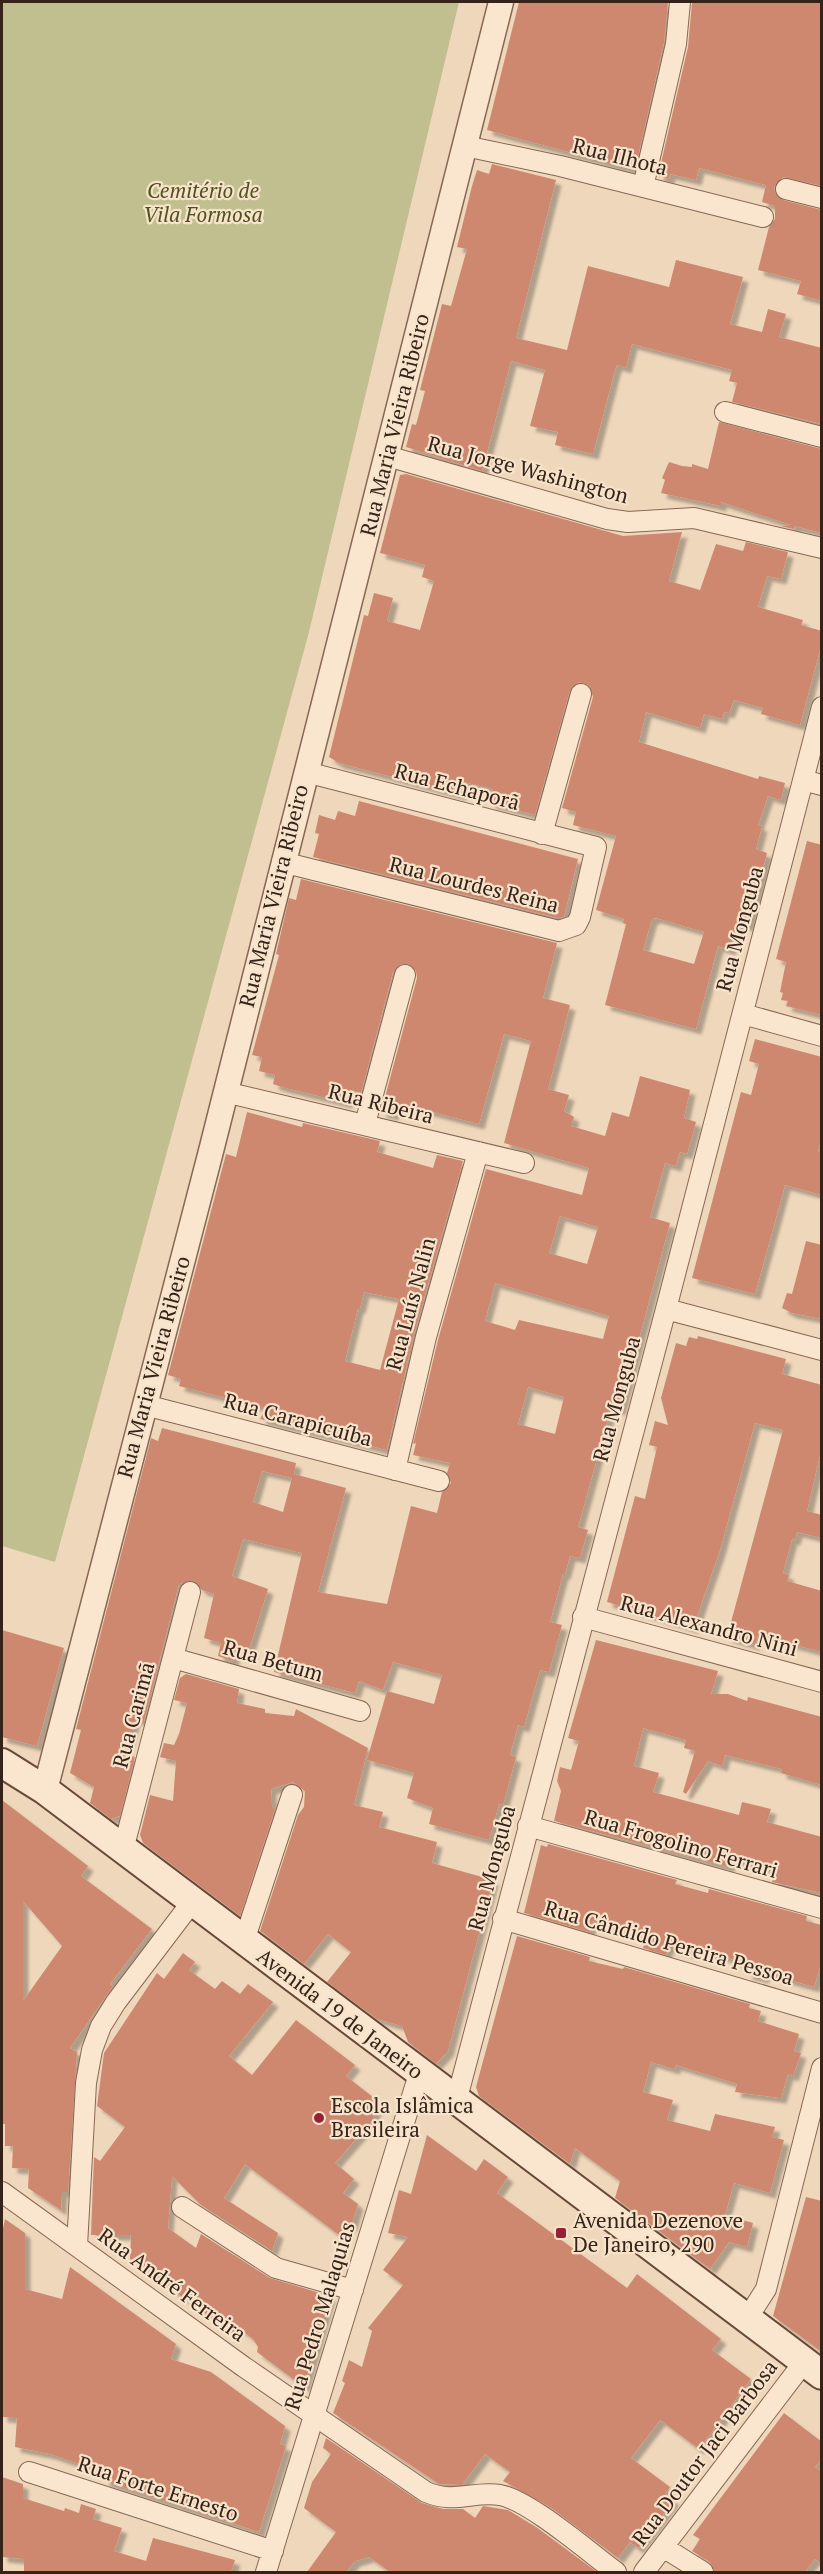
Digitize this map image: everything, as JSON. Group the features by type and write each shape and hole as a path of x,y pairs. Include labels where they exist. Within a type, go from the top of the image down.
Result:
{"main road":[{"name":"Avenida 19 de Janeiro","path":"2,1762 45,1790 456,2102 813,2368"}],"street":[{"name":"Rua Maria Vieira Ribeiro","path":"45,1790 225,1092 501,2"},
{"path":"643,187 676,44 680,2"},
{"name":"Rua Ilhota","path":"465,146 763,217"},
{"path":"786,189 822,198"},
{"path":"725,412 822,437"},
{"name":"Rua Jorge Washington","path":"387,456 607,519 627,522 694,518 822,548"},
{"path":"542,834 581,694"},
{"name":"Rua Monguba","path":"456,2102 502,1919 743,1014 812,782 822,707"},
{"name":"Rua Echaporã","path":"306,772 596,848"},
{"name":"Rua Lourdes Reina","path":"282,862 559,931 576,925 580,917 596,848"},
{"path":"365,1124 405,975"},
{"path":"743,1014 822,1036"},
{"name":"Rua Ribeira","path":"225,1092 524,1163"},
{"name":"Rua Luís Nalin","path":"395,1470 426,1337 478,1152"},
{"path":"666,1309 822,1350"},
{"name":"Rua Carapicuíba","path":"145,1405 439,1481"},
{"name":"Rua Carimã","path":"123,1850 190,1592"},
{"name":"Rua Alexandro Nini","path":"583,1617 822,1682"},
{"name":"Rua Betum","path":"173,1658 360,1712"},
{"path":"244,1941 292,1795"},
{"name":"Rua Frogolino Ferrari","path":"528,1826 822,1908"},
{"path":"77,2246 86,2083 92,2050 101,2026 116,2002 192,1902"},
{"name":"Rua Cândido Pereira Pessoa","path":"502,1919 822,2013"},
{"path":"747,2319 766,2289 822,2068"},
{"name":"Rua Pedro Malaquias","path":"266,2572 419,2074"},
{"name":"Rua André Ferreira","path":"2,2192 315,2416 438,2497 451,2499 487,2494 514,2500 616,2572"},
{"path":"182,2207 276,2268 353,2290"},
{"name":"Rua Doutor Jaci Barbosa","path":"644,2572 813,2368"},
{"name":"Rua Forte Ernesto","path":"28,2472 273,2551"},
{"path":"663,2547 703,2572"}],"green space":[{"name":"Cemitério de Vila Formosa","path":"2,2 459,2 309,632 55,1562 2,1546"}],"building":[{"path":"519,2 668,2 664,42 635,170 487,130"},
{"path":"822,2 822,186 783,177 774,187 775,193 783,200 822,210 822,301 797,294 801,281 758,270 769,227 775,219 775,206 762,202 766,185 699,168 696,180 670,174 669,179 658,176 688,47 692,3"},
{"path":"492,164 556,180 516,338 567,350 588,266 669,287 676,260 743,277 730,324 762,332 768,309 786,314 779,337 822,348 822,424 732,402 737,383 729,381 732,370 632,344 626,368 617,365 615,370 593,454 555,445 558,432 530,426 545,370 511,361 482,471 406,447 412,424 416,425 425,391 420,390 442,304 451,306 467,249 457,247 472,186 477,170 489,174"},
{"path":"719,422 822,449 822,533 795,526 794,529 781,526 791,525 721,502 721,506 661,493 665,480 662,478 669,462 692,467 692,464 708,469"},
{"path":"406,474 623,536 682,532 669,581 700,590 716,544 743,551 746,542 788,552 781,579 767,576 758,607 803,620 801,625 822,631 822,642 800,725 761,714 763,708 734,700 729,713 724,712 722,719 704,714 700,728 646,712 639,742 758,779 759,776 785,783 781,800 768,796 758,825 762,826 756,849 767,853 748,926 738,923 730,950 718,946 696,1029 605,1005 626,924 623,923 624,919 596,910 616,836 573,825 576,812 562,808 593,697 589,685 579,682 570,690 535,815 490,803 493,789 464,782 461,795 339,763 329,757 364,615 368,616 374,593 393,598 387,621 420,630 434,581 422,577 425,565 380,553 400,475","holes":["656,918 704,932 694,964 643,950 652,919"]},
{"path":"359,801 578,859 564,917 558,918 313,857 319,834 315,833 319,815 335,820 338,811 355,816"},
{"path":"807,841 822,845 822,1015 786,1006 788,1001 781,1000 783,993 780,992 786,962 776,959"},
{"path":"301,879 557,943 543,998 570,1005 548,1089 569,1095 564,1111 574,1117 571,1126 605,1136 612,1112 629,1117 640,1076 690,1090 684,1118 696,1122 687,1154 680,1152 676,1166 665,1163 650,1217 670,1223 620,1410 611,1408 578,1527 588,1530 580,1558 570,1556 565,1574 563,1574 550,1622 562,1625 549,1672 540,1670 524,1727 518,1725 510,1755 516,1757 503,1805 499,1804 489,1840 429,1824 433,1808 407,1798 414,1773 367,1760 387,1691 434,1704 442,1675 393,1662 383,1690 359,1681 355,1693 274,1672 302,1553 243,1539 232,1576 268,1589 249,1649 237,1646 233,1661 218,1656 221,1643 204,1638 214,1594 202,1590 194,1581 179,1584 144,1721 135,1719 125,1754 135,1757 120,1816 111,1819 90,1803 94,1787 70,1773 81,1730 76,1729 151,1438 158,1441 162,1428 296,1463 294,1474 346,1488 318,1592 387,1604 411,1506 437,1513 442,1492 451,1483 447,1473 450,1463 413,1455 416,1443 413,1444 438,1340 486,1169 582,1195 589,1168 504,1143 531,1041 504,1034 479,1124 413,1107 412,1112 395,1108 393,1115 381,1112 417,978 416,971 409,964 401,964 393,972 361,1093 350,1090 347,1103 273,1084 275,1075 259,1071 262,1057 252,1055 279,955 276,954 289,898 296,900","holes":["560,1216 598,1227 587,1264 549,1253","495,1283 609,1316 603,1339 519,1320 515,1330 485,1321","528,1387 564,1397 555,1434 518,1424","262,1471 292,1478 283,1512 253,1502"]},
{"path":"755,1039 822,1057 822,1136 818,1151 822,1152 822,1195 785,1185 755,1294 692,1278 741,1092 751,1095 759,1064 749,1061"},
{"path":"247,1112 302,1127 303,1123 380,1141 377,1152 433,1168 437,1155 463,1161 414,1334 387,1450 260,1419 266,1408 179,1386 181,1379 168,1375 226,1154 236,1157","holes":["364,1292 399,1299 380,1370 345,1361"]},
{"path":"806,1241 822,1245 822,1319 792,1313 782,1308 787,1293 792,1294"},
{"path":"698,1336 786,1359 782,1374 822,1385 822,1446 807,1511 822,1515 822,1538 797,1532 795,1540 792,1539 783,1573 789,1575 787,1581 822,1591 822,1652 758,1635 755,1645 727,1637 783,1430 755,1423 720,1550 693,1628 607,1602 635,1496 645,1499 657,1447 649,1445 655,1421 668,1425 661,1398 676,1343 686,1346 689,1337 697,1339"},
{"path":"2,1630 64,1648 37,1746 2,1737"},
{"path":"596,1640 718,1671 711,1694 728,1694 747,1701 748,1697 822,1717 822,1785 781,1773 782,1769 725,1755 722,1766 708,1761 686,1794 683,1792 695,1751 684,1748 686,1740 643,1728 634,1766 659,1773 653,1792 739,1815 742,1802 771,1809 767,1822 822,1837 822,1893 772,1882 776,1871 731,1858 729,1867 554,1821 561,1791 557,1781 560,1767 571,1770 579,1741 568,1738"},
{"path":"186,1674 239,1689 237,1703 265,1709 265,1713 294,1716 296,1709 368,1748 354,1805 383,1812 379,1827 437,1842 432,1863 493,1880 448,2051 436,2064 408,2042 402,2026 377,2019 327,1982 351,1952 328,1934 304,1964 260,1931 298,1815 304,1807 305,1791 300,1787 293,1782 271,1789 272,1806 275,1809 240,1916 143,1843 140,1835 150,1795 173,1801 176,1761 160,1757 164,1743 174,1745 179,1734 187,1703 174,1700 180,1678"},
{"path":"2,1800 88,1866 81,1876 152,1929 110,1984 113,1986 70,2048 77,2052 68,2192 62,2192 61,2210 28,2188 29,2169 12,2168 13,2146 5,2146 2,2107","holes":["23,1901 62,1946 23,2001"]},
{"path":"548,1844 677,1880 675,1884 708,1893 709,1889 807,1916 806,1921 822,1925 822,1960 814,1987 765,1973 763,1978 747,1974 749,1964 692,1948 691,1953 668,1947 666,1955 643,1948 646,1937 592,1921 589,1932 524,1913 541,1845 547,1847"},
{"path":"517,1936 590,1957 589,1961 623,1969 624,1967 750,2004 749,2008 761,2011 758,2021 799,2034 794,2051 801,2053 793,2076 788,2074 781,2098 735,2092 737,2084 676,2065 674,2069 651,2062 643,2092 673,2100 667,2120 710,2131 715,2114 775,2127 772,2137 784,2140 770,2193 734,2183 725,2215 753,2223 747,2247 729,2242 710,2269 615,2198 620,2181 575,2148 570,2164 479,2096 476,2087"},
{"path":"183,1953 195,1962 189,1970 215,1989 222,1981 240,1994 248,1984 273,2002 229,2056 252,2075 296,2020 355,2065 346,2076 378,2101 372,2121 335,2163 354,2179 343,2193 358,2204 351,2227 347,2225 343,2238 245,2164 224,2198 278,2233 272,2251 201,2205 172,2176 168,2228 196,2248 201,2234 270,2278 330,2296 304,2387 257,2352 258,2347 253,2339 237,2327 233,2334 130,2259 131,2235 91,2235 94,2157 100,2161 125,2127 97,2106 104,2053 157,1973 164,1979"},
{"path":"427,2135 476,2171 484,2159 508,2177 497,2193 627,2288 637,2274 721,2339 712,2350 751,2379 699,2449 660,2420 631,2458 670,2487 665,2494 674,2500 638,2548 630,2542 618,2558 550,2507 503,2481 510,2472 485,2454 462,2485 439,2484 333,2413 345,2383 342,2381 349,2360 362,2367 372,2331 368,2328 403,2285 383,2270 408,2237 388,2233 399,2190 411,2194"},
{"path":"806,2197 822,2201 822,2352 773,2316"},
{"path":"5,2219 25,2233 25,2289 62,2299 70,2267 176,2344 171,2359 211,2372 285,2426 280,2444 286,2446 259,2532 104,2481 106,2473 50,2454 15,2447 17,2418 2,2417 2,2233"},
{"path":"784,2413 822,2442 822,2458 815,2467 822,2472 822,2564 815,2559 805,2572 715,2572 710,2562 692,2551 700,2539 693,2535"},
{"path":"326,2438 422,2503 443,2509 463,2509 475,2518 483,2506 508,2510 536,2527 597,2572 390,2572 369,2557 355,2561 346,2572 307,2572 336,2532 304,2508 312,2482 331,2454 323,2448"},
{"path":"2,2477 23,2484 23,2498 64,2511 65,2508 79,2513 81,2504 96,2509 93,2519 122,2528 114,2551 146,2561 153,2538 235,2560 231,2572 24,2572 24,2559 2,2557"}],"place":[{"name":"Escola Islâmica Brasileira","path":"319,2118"},
{"name":"Avenida Dezenove De Janeiro, 290","path":"561,2233"}]}
